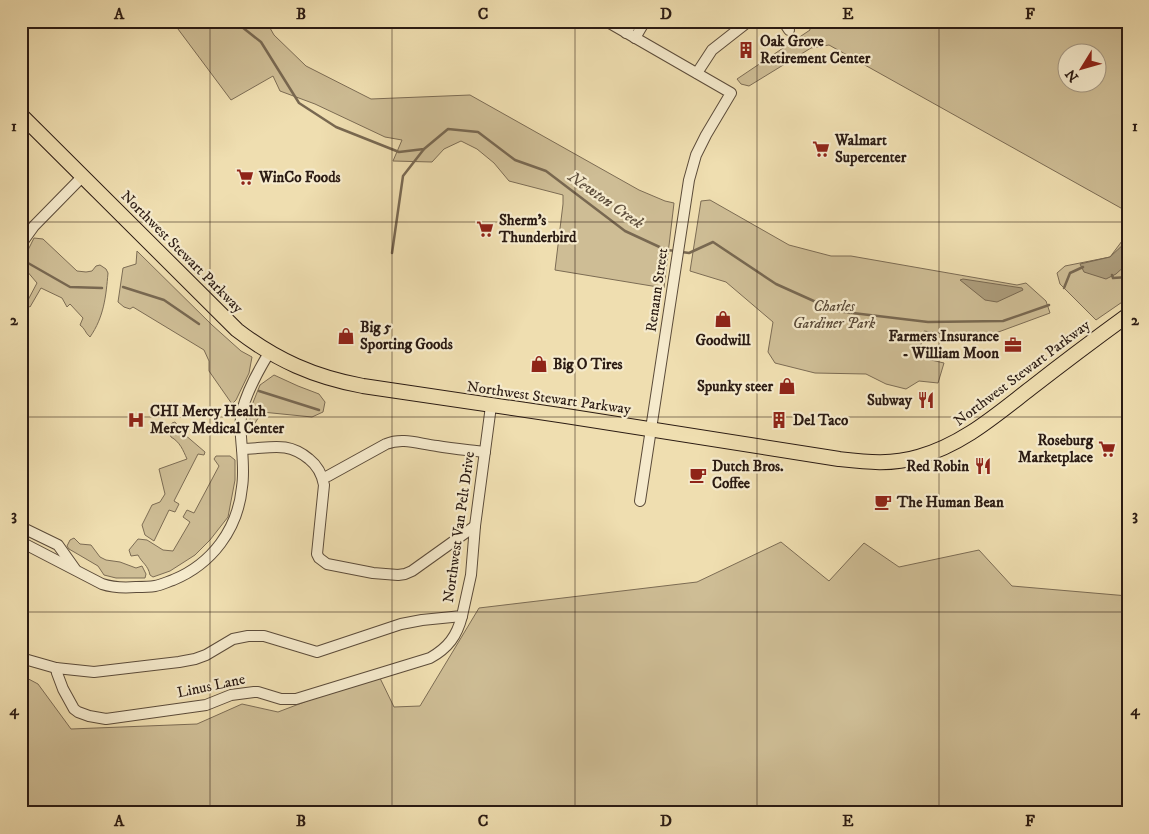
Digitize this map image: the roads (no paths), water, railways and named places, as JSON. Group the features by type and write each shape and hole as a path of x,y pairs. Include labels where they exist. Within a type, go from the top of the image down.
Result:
{"main road":[{"name":"Northwest Stewart Parkway","path":"21,115 237,330 269,353 323,377 349,384 851,460 889,462 918,457 960,439 977,429 1128,315"}],"street":[{"path":"606,21 697,73 712,50 749,21"},
{"path":"631,35 633,21"},
{"path":"631,35 645,21"},
{"path":"783,21 789,30"},
{"name":"Renann Street","path":"640,501 689,180 696,155 731,92 697,73"},
{"path":"24,240 38,221 83,176"},
{"path":"21,542 102,584 118,588 156,586 197,568 223,542 238,511 243,476 240,430 242,411 254,380 269,353"},
{"name":"Northwest Van Pelt Drive","path":"21,658 56,668 94,672 200,658 240,636 264,636 317,652 401,624 462,616 471,575 475,526 491,406"},
{"path":"323,478 393,441 400,440 485,452"},
{"path":"242,449 288,447 297,450 312,460 318,467 323,478 324,494 317,554 327,564 373,573 405,574 475,526"},
{"path":"21,527 58,545 77,571"},
{"name":"Linus Lane","path":"56,668 63,689 74,709 89,716 106,719 206,705 231,695 254,692 281,699 296,699 430,658 452,640 459,628 462,616"}],"waterway":[{"name":"Newton Creek","path":"228,21 242,27 261,42 299,103 336,127 399,152 424,149 448,129 478,132 515,160 546,171 625,231 666,250 677,251"},
{"path":"392,253 403,176 424,149"},
{"name":"Newton Creek","path":"682,252 689,253 713,242 776,284 836,311 928,322 1003,321 1049,305"},
{"path":"21,259 70,287 102,288"},
{"name":"Newton Creek","path":"1064,288 1070,273 1083,267"},
{"name":"Newton Creek","path":"1112,275 1113,278 1128,277"},
{"path":"123,287 164,300 199,324"},
{"path":"259,391 319,410"}],"place":[{"name":"Oak Grove Retirement Center","path":"746,50"},
{"name":"Walmart Supercenter","path":"821,149"},
{"name":"WinCo Foods","path":"245,177"},
{"name":"Sherm's Thunderbird","path":"485,229"},
{"name":"Goodwill","path":"723,319"},
{"name":"Big 5 Sporting Goods","path":"346,336"},
{"name":"Farmers Insurance - William Moon","path":"1013,345"},
{"name":"Big O Tires","path":"539,364"},
{"name":"Spunky steer","path":"787,386"},
{"name":"Subway","path":"926,400"},
{"name":"CHI Mercy Health Mercy Medical Center","path":"136,420"},
{"name":"Del Taco","path":"779,420"},
{"name":"Roseburg Marketplace","path":"1107,449"},
{"name":"Red Robin","path":"983,466"},
{"name":"Dutch Bros. Coffee","path":"698,475"},
{"name":"The Human Bean","path":"883,502"}],"park label":[{"name":"Charles Gardiner Park","path":"834,314"}]}
